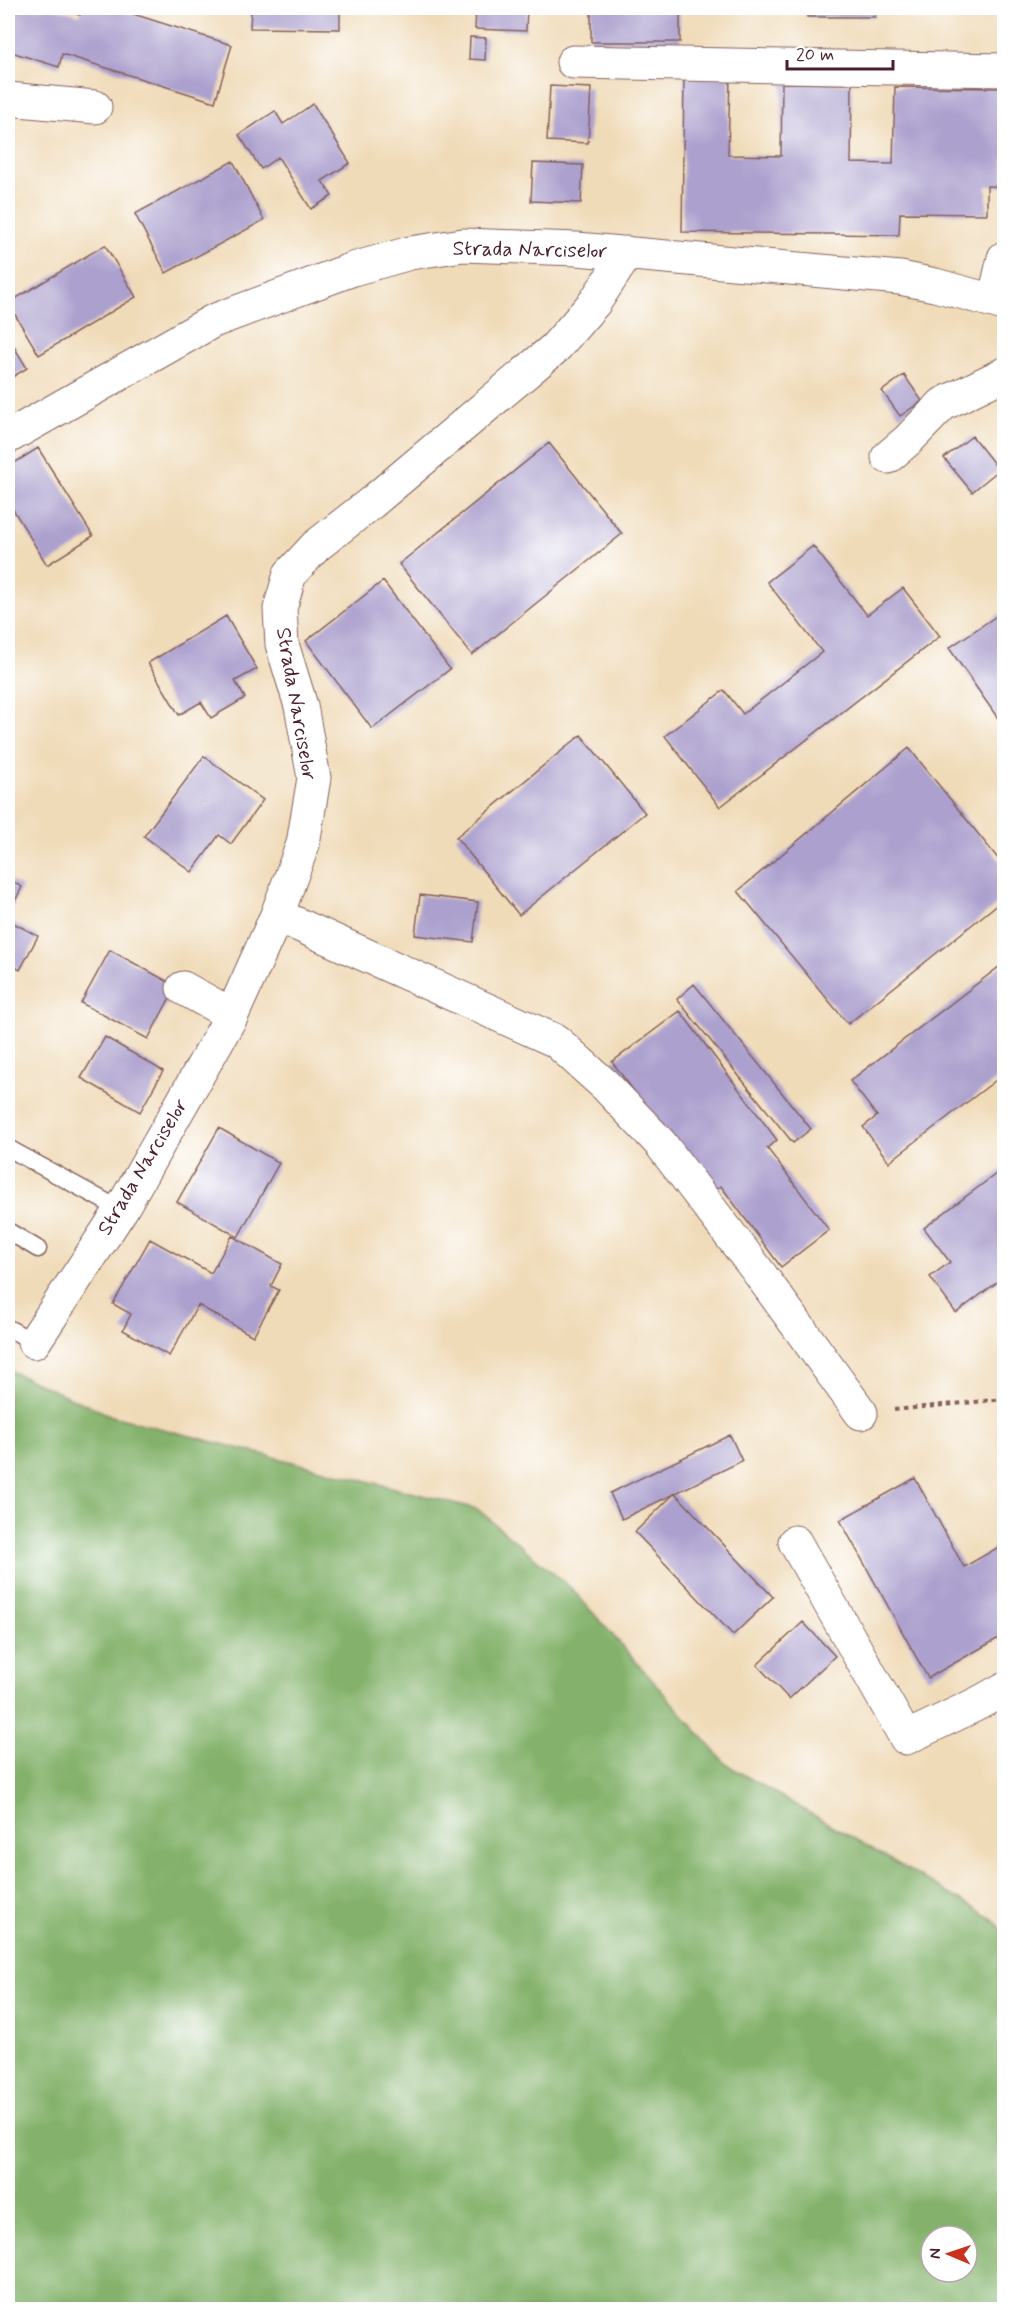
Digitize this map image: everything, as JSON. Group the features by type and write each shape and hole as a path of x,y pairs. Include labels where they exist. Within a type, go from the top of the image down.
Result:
{"street":[{"path":"573,62 1005,70"},
{"path":"8,99 95,106"},
{"name":"Strada Narciselor","path":"8,437 213,321 353,269 411,253 463,245 577,249 900,278 999,303"},
{"name":"Strada Narciselor","path":"21,1335 121,1210 232,1015 277,915 303,844 314,778 301,706 282,644 280,609 290,574 316,546 371,503 555,348 595,303 627,253"},
{"path":"999,303 1005,258"},
{"path":"888,457 943,404 998,376 1005,375"},
{"path":"277,915 556,1041 606,1086 660,1143 757,1270 861,1413"},
{"path":"183,988 232,1015"},
{"path":"795,1542 906,1738 1005,1689"}],"lane":[{"path":"8,1148 121,1210"},
{"path":"8,1231 38,1249"}],"path":[{"path":"861,1413 1005,1399"}],"green space":[{"path":"8,1370 112,1416 477,1509 572,1589 727,1765 993,1919 1004,1932 1004,2309 8,2309"}],"building":[{"path":"8,8 54,8 80,15 83,8 114,8 232,45 215,102 62,54 59,67 8,51"},
{"path":"251,8 340,8 340,29 250,28"},
{"path":"476,8 527,8 526,31 475,29"},
{"path":"591,8 680,8 680,42 591,42"},
{"path":"807,8 875,8 875,17 807,17"},
{"path":"470,37 486,38 485,60 469,59"},
{"path":"684,76 730,77 728,155 781,156 782,83 852,84 851,163 893,164 895,87 1004,88 1004,187 987,186 987,214 900,213 899,235 682,232"},
{"path":"550,86 591,88 588,143 547,141"},
{"path":"313,104 350,163 322,181 332,196 311,209 278,157 261,169 239,135 275,111 283,124"},
{"path":"233,161 264,220 166,273 135,214"},
{"path":"533,163 583,165 581,203 531,201"},
{"path":"105,245 136,297 39,355 8,303"},
{"path":"8,337 27,368 8,380"},
{"path":"904,375 922,401 900,416 882,391"},
{"path":"972,436 999,470 972,492 944,458"},
{"path":"549,443 622,534 472,655 399,564"},
{"path":"38,448 93,536 47,565 8,501 8,467"},
{"path":"813,546 867,615 903,588 940,636 720,807 665,736 724,690 743,714 822,652 767,582"},
{"path":"383,581 450,669 372,729 306,641"},
{"path":"1001,613 1004,618 1004,727 949,648"},
{"path":"226,616 257,669 235,681 245,698 211,718 201,702 179,715 148,663"},
{"path":"581,735 645,813 519,915 456,837"},
{"path":"909,748 1004,866 1004,899 848,1024 738,891"},
{"path":"204,756 263,800 231,844 219,835 192,872 144,836"},
{"path":"8,879 22,887 8,915"},
{"path":"420,895 478,902 473,942 415,935"},
{"path":"8,920 38,936 20,970 8,963"},
{"path":"110,950 176,986 148,1039 81,1003"},
{"path":"1004,963 1004,1074 889,1162 863,1127 877,1116 850,1081"},
{"path":"694,984 811,1129 793,1143 677,999"},
{"path":"680,1011 777,1140 767,1148 829,1230 781,1267 721,1186 711,1193 612,1062"},
{"path":"105,1037 163,1071 140,1112 81,1078"},
{"path":"219,1128 279,1163 238,1237 177,1202"},
{"path":"1004,1168 1004,1277 956,1313 930,1277 950,1262 924,1228"},
{"path":"232,1236 282,1264 271,1286 279,1290 253,1336 198,1305 169,1356 123,1330 131,1314 113,1304 150,1239 211,1273"},
{"path":"730,1435 742,1461 622,1519 610,1493"},
{"path":"915,1478 964,1567 1004,1544 1004,1635 928,1678 840,1520"},
{"path":"675,1493 773,1597 733,1635 635,1532"},
{"path":"803,1622 835,1656 789,1699 757,1665"}]}
